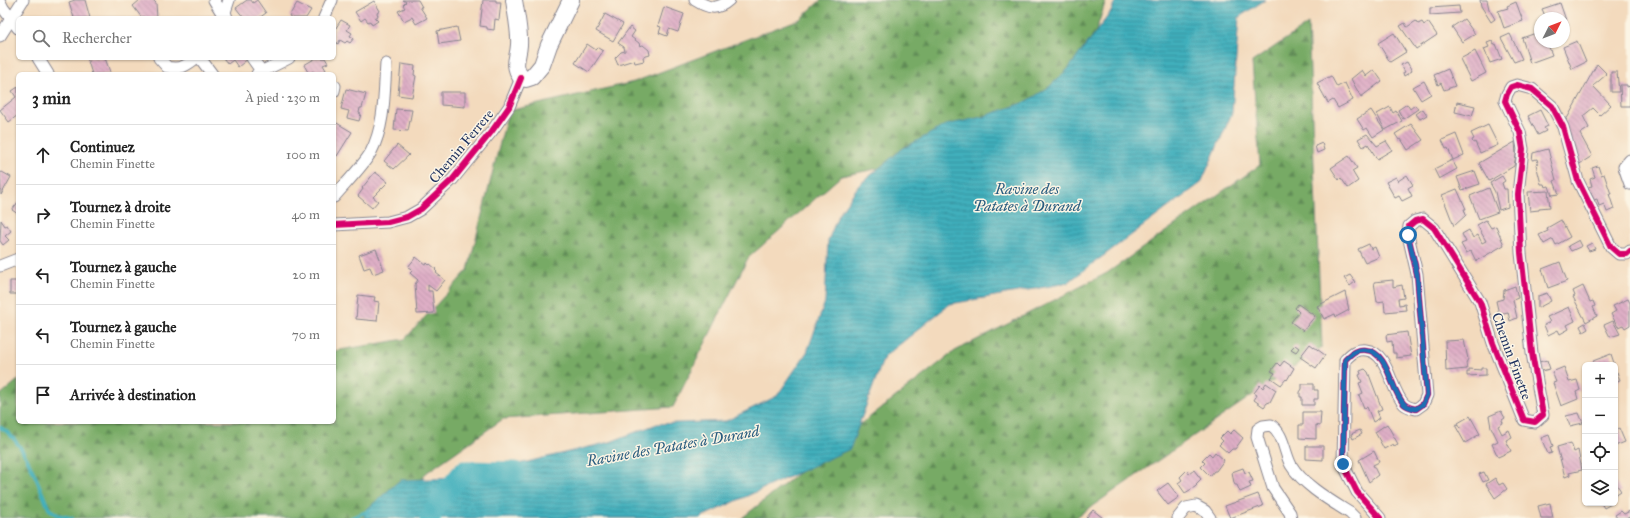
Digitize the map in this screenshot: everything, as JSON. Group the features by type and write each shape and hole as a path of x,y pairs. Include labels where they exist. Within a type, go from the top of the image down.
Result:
{"street":[{"path":"18,16 23,0"},
{"path":"214,0 225,16"},
{"path":"226,16 225,12 229,0"},
{"path":"325,16 332,0"},
{"path":"514,0 519,44 515,62 517,71 521,78 526,79 532,77 542,65 549,44 571,0"},
{"path":"695,0 705,6 713,8 720,7 729,0"},
{"path":"0,2 15,24 0,36"},
{"path":"39,60 47,72"},
{"path":"161,60 167,67 179,69 194,60"},
{"path":"202,60 210,72"},
{"path":"253,60 259,72"},
{"path":"261,72 285,60"},
{"path":"336,195 371,154 378,139 382,122 386,64"},
{"name":"Chemin Ferrere","path":"336,225 388,222 406,217 421,209 453,180 492,132 509,108 521,78"},
{"name":"Chemin Finette","path":"1380,518 1357,492 1343,464 1345,360 1358,349 1371,350 1381,359 1398,396 1405,405 1416,409 1423,404 1427,395 1417,274 1408,235 1409,226 1415,221 1424,219 1434,228 1480,302 1493,343 1524,420 1535,422 1543,414 1532,353 1521,253 1518,194 1524,149 1520,132 1505,101 1511,87 1517,85 1532,89 1552,106 1562,127 1578,181 1610,247 1618,254 1627,254 1630,251"},
{"path":"1630,160 1624,167 1630,184"},
{"path":"0,266 16,260"},
{"path":"1291,518 1290,512 1273,488 1257,437 1258,429 1263,426 1271,424 1277,429 1292,466 1311,488 1350,513 1355,518"},
{"path":"1178,518 1186,508 1196,506 1205,511 1210,518"}],"green space":[{"path":"821,0 1106,0 1064,131 841,176 748,258 673,407 503,419 426,473 394,518 0,518 0,395 16,382 16,424 336,424 336,351 405,339 468,270 508,111 634,82 800,19"},
{"path":"1308,24 1322,347 1075,518 742,518 955,351 1107,273 1260,165 1252,62"}],"water":[{"name":"Ravine des Patates à Durand","path":"1116,0 1265,0 1239,17 1232,113 1201,183 1067,283 950,304 884,357 850,449 699,518 364,518 365,511 400,480 460,478 610,442 657,424 726,421 777,396 807,352 825,302 828,241 838,215 859,185 902,149 946,125 982,117 1026,102 1049,87 1068,69 1111,12"}],"building":[{"path":"75,0 85,0 89,16 73,16 69,2"},
{"path":"140,0 153,0 156,3 157,16 140,16 133,6"},
{"path":"247,0 251,0 253,3 257,0 266,13 262,16 242,16 236,8"},
{"path":"403,0 418,0 422,7 420,7 427,18 416,24 412,17 404,21 398,11 405,8 403,5 406,2"},
{"path":"483,0 496,0 496,2 501,2 499,20 495,19 494,30 480,26"},
{"path":"1480,0 1487,0 1489,9 1495,19 1491,22 1481,6"},
{"path":"374,1 380,11 377,13 378,16 375,18 378,21 372,25 370,21 368,22 365,18 361,21 355,12"},
{"path":"1516,2 1523,21 1504,28 1498,11 1508,8 1507,6"},
{"path":"297,3 311,10 307,16 289,16"},
{"path":"1560,3 1563,12 1543,12 1542,9"},
{"path":"1459,6 1460,13 1430,15 1430,8"},
{"path":"664,7 684,14 678,32 669,29 667,36 659,33 661,27 658,26"},
{"path":"605,14 623,24 613,41 596,31"},
{"path":"1464,19 1475,34 1462,42 1452,27"},
{"path":"341,20 350,25 347,30 352,33 350,36 354,38 350,43 347,41 345,43 340,40 338,44 336,42 336,28"},
{"path":"1416,21 1418,24 1422,22 1424,25 1428,22 1437,35 1416,49 1400,26 1405,23 1407,27"},
{"path":"457,27 460,41 439,44 437,31"},
{"path":"630,27 635,31 631,37 639,43 640,46 643,45 649,50 650,55 643,57 644,61 635,63 634,60 618,65 615,58 621,52 625,51 624,47 618,43"},
{"path":"1394,33 1406,52 1390,62 1378,43"},
{"path":"1510,34 1522,59 1514,62 1501,38"},
{"path":"1534,34 1534,48 1549,48 1552,55 1530,63 1522,38"},
{"path":"1492,41 1494,45 1496,44 1502,59 1490,63 1484,49 1489,47 1487,43"},
{"path":"1577,41 1586,62 1572,69 1563,48 1570,48 1570,44"},
{"path":"587,44 596,50 598,48 603,51 589,72 575,63"},
{"path":"1475,51 1486,73 1471,81 1460,59"},
{"path":"88,60 106,60 110,72 91,72"},
{"path":"225,60 233,60 228,64"},
{"path":"233,60 247,60 238,67"},
{"path":"313,60 326,60 328,63 323,65 326,70 323,72 308,72 304,65"},
{"path":"1407,62 1412,71 1404,76 1403,73 1405,72 1401,65"},
{"path":"401,64 415,66 414,75 416,76 412,97 398,95"},
{"path":"1597,64 1607,74 1593,86 1611,105 1600,115 1593,108 1583,116 1589,128 1580,134 1592,156 1575,167 1563,126"},
{"path":"1448,69 1455,86 1444,90 1441,83 1438,85 1434,75"},
{"path":"1362,70 1366,76 1374,70 1382,81 1361,97 1351,79"},
{"path":"1611,72 1617,72 1619,92 1611,92"},
{"path":"1331,76 1337,87 1345,83 1353,100 1338,108 1333,100 1328,103 1317,83"},
{"path":"1424,81 1431,94 1421,100 1413,87"},
{"path":"1620,85 1627,85 1627,87 1630,86 1630,106 1621,106"},
{"path":"16,88 16,97 12,91"},
{"path":"346,89 366,94 362,108 360,108 359,113 361,114 359,121 347,118 349,111 341,109"},
{"path":"441,92 465,92 465,107 441,105"},
{"path":"16,97 16,117 9,122 0,110"},
{"path":"1457,102 1475,106 1472,116 1455,112"},
{"path":"1407,104 1410,109 1415,105 1418,109 1403,119 1398,110"},
{"path":"1390,107 1393,113 1396,111 1402,121 1385,130 1377,114"},
{"path":"396,109 412,110 408,131 394,130"},
{"path":"1423,109 1427,115 1420,119 1416,114"},
{"path":"1371,110 1384,130 1373,137 1367,128 1364,130 1357,119"},
{"path":"1540,110 1548,126 1544,128 1546,131 1538,135 1528,116"},
{"path":"336,123 352,132 337,156 336,155"},
{"path":"1411,124 1423,140 1408,150 1401,139 1399,140 1395,134"},
{"path":"1488,125 1498,145 1480,153 1475,142 1473,143 1472,140 1474,139 1471,133"},
{"path":"1367,134 1377,146 1386,141 1392,150 1377,159 1368,144 1363,147 1358,139"},
{"path":"1456,134 1464,155 1453,160 1448,148 1446,149 1442,140"},
{"path":"1515,142 1516,155 1514,166 1489,181 1479,163"},
{"path":"1322,143 1324,150 1317,153 1315,146"},
{"path":"397,145 409,155 394,169 384,161"},
{"path":"1548,149 1556,180 1554,181 1559,194 1552,195 1549,186 1545,187 1544,184 1541,184 1536,164 1538,163 1537,159 1532,160 1533,153"},
{"path":"1349,156 1357,168 1352,171 1358,181 1348,188 1341,178 1339,180 1331,168"},
{"path":"1452,160 1457,169 1439,179 1434,169"},
{"path":"1598,166 1601,175 1604,174 1611,194 1609,194 1614,209 1607,212 1604,204 1599,206 1597,199 1594,200 1588,187 1592,186 1590,179 1595,177 1592,168"},
{"path":"1475,171 1480,184 1462,190 1457,177"},
{"path":"2,172 11,177 1,195 0,173"},
{"path":"375,172 388,182 373,197 378,201 372,208 358,196 363,189 362,188"},
{"path":"1407,175 1413,185 1408,188 1412,196 1402,201 1399,196 1395,198 1386,182 1396,177 1398,181"},
{"path":"1502,176 1505,181 1502,183 1504,189 1507,189 1508,207 1499,210 1495,192 1490,183"},
{"path":"1489,188 1498,212 1479,219 1470,196"},
{"path":"1457,189 1466,209 1464,209 1466,215 1454,226 1442,195"},
{"path":"1548,191 1550,207 1530,211 1528,192"},
{"path":"16,205 16,213 12,210"},
{"path":"1,220 11,231 5,236 9,240 3,245 0,241"},
{"path":"1486,220 1491,228 1496,226 1504,245 1476,261 1471,251 1466,253 1461,244 1466,242 1462,234 1469,230 1473,238 1478,235 1482,243 1486,241 1477,225"},
{"path":"1561,220 1570,237 1556,245 1553,239 1544,244 1539,235 1548,231 1547,228"},
{"path":"1579,240 1582,246 1571,251 1568,246"},
{"path":"1592,243 1595,249 1589,251 1586,246"},
{"path":"1369,244 1371,249 1375,247 1379,257 1365,263 1358,249"},
{"path":"376,249 384,270 373,274 370,267 364,269 359,255"},
{"path":"416,257 426,265 427,263 429,265 430,264 436,269 436,273 445,280 436,291 428,285 428,291 432,291 434,313 417,314 415,284 418,280 410,273 413,270 408,267"},
{"path":"1560,262 1567,281 1548,288 1542,269"},
{"path":"1350,275 1355,282 1350,286 1344,278"},
{"path":"1393,280 1393,287 1402,285 1404,298 1398,299 1399,305 1405,304 1406,310 1385,312 1384,301 1377,302 1374,282"},
{"path":"10,281 16,281 16,294 10,294"},
{"path":"1515,286 1518,298 1513,300 1517,318 1510,321 1508,312 1499,314 1496,301 1503,299 1504,290"},
{"path":"1583,286 1590,302 1593,301 1595,306 1593,307 1597,316 1586,322 1573,297 1575,296 1573,291"},
{"path":"1345,292 1349,310 1336,317 1335,314 1324,319 1317,306"},
{"path":"1547,293 1551,301 1538,308 1538,296"},
{"path":"358,295 375,297 374,301 379,302 377,321 356,319"},
{"path":"1628,299 1630,303 1630,325 1625,328 1623,325 1618,327 1611,314 1616,311 1613,306"},
{"path":"1298,304 1315,316 1303,331 1291,322 1299,312 1295,308"},
{"path":"1569,307 1575,321 1567,325 1569,329 1560,334 1558,330 1548,335 1544,325 1550,322 1547,317"},
{"path":"1613,321 1620,334 1610,337 1604,325"},
{"path":"1585,323 1588,329 1583,332 1580,326"},
{"path":"1407,332 1411,356 1396,358 1396,353 1393,353 1392,341 1387,342 1386,335"},
{"path":"1464,340 1468,359 1466,363 1467,369 1446,371 1445,341"},
{"path":"1310,344 1325,355 1316,368 1300,357"},
{"path":"1295,345 1299,348 1296,352 1291,349"},
{"path":"1611,354 1614,362 1593,362"},
{"path":"1547,360 1550,369 1541,371 1539,362"},
{"path":"1284,361 1294,368 1287,380 1286,379 1281,385 1271,378 1275,373 1271,371 1277,363 1280,366"},
{"path":"1564,367 1569,382 1577,380 1580,390 1576,392 1578,399 1561,406 1553,383 1556,382 1552,372"},
{"path":"1481,368 1486,368 1486,375 1467,376 1469,369 1481,370"},
{"path":"1365,369 1368,372 1382,409 1377,411 1380,418 1373,422 1367,407 1364,408 1359,395 1363,393 1359,383 1362,382 1359,375 1361,374 1360,371"},
{"path":"1266,383 1276,390 1270,402 1264,407 1254,400 1257,395 1254,393 1260,385 1263,388"},
{"path":"1302,384 1314,384 1314,390 1318,390 1318,399 1314,399 1314,405 1302,405 1302,397 1300,397 1300,392 1302,389"},
{"path":"1501,411 1505,418 1502,420 1503,423 1498,426 1502,434 1509,430 1512,437 1506,440 1511,451 1498,457 1492,444 1498,441 1491,427 1489,416"},
{"path":"1303,412 1321,412 1320,426 1316,425 1316,439 1299,438 1299,425 1303,425"},
{"path":"1579,413 1582,423 1570,426 1566,416"},
{"path":"1470,416 1480,434 1465,443 1455,425 1457,424 1460,428 1458,423"},
{"path":"1387,424 1398,444 1394,446 1393,444 1384,449 1375,432"},
{"path":"1618,428 1625,442 1618,445 1618,434"},
{"path":"1234,430 1243,438 1235,449 1232,449 1228,453 1219,445 1223,441 1220,438 1227,431 1230,434"},
{"path":"1360,430 1362,434 1353,439 1351,434"},
{"path":"1549,435 1553,446 1550,447 1552,453 1548,454 1541,438"},
{"path":"1571,443 1574,452 1578,450 1582,470 1569,473 1570,475 1565,477 1557,447"},
{"path":"1306,446 1323,446 1323,460 1306,459"},
{"path":"1374,451 1379,462 1373,465 1378,475 1369,482 1359,460"},
{"path":"1215,452 1224,460 1216,471 1214,471 1210,476 1201,467 1205,463 1202,460 1209,453 1212,456"},
{"path":"1243,468 1245,473 1249,472 1253,481 1249,482 1251,487 1240,492 1237,485 1234,483 1232,472"},
{"path":"1187,470 1189,474 1194,470 1201,479 1195,487 1185,493 1178,483 1182,480 1180,477"},
{"path":"1484,472 1488,480 1483,482 1479,474"},
{"path":"1495,478 1499,485 1503,483 1507,489 1495,498 1486,484"},
{"path":"1168,483 1179,497 1168,505 1157,491"},
{"path":"1258,494 1263,506 1230,518 1225,506"},
{"path":"1550,503 1553,518 1541,518 1538,506"},
{"path":"1093,510 1103,518 1086,518"},
{"path":"1621,511 1624,514 1630,511 1630,518 1617,518 1615,515"}],"waterway":[{"path":"0,427 9,433 23,452 35,475 49,509 58,515 72,518"},
{"name":"Ravine des Patates à Durand","path":"430,518 440,500 464,471 515,472"},
{"path":"351,518 368,511"}],"cycle path":[{"path":"336,225 388,222 407,217 421,209 453,179 492,131 509,107 521,78"},
{"path":"1380,518 1357,492 1343,464 1345,360 1352,353 1359,350 1374,352 1380,357 1399,398 1404,404 1408,407 1416,409 1423,404 1427,395 1417,274 1408,235 1409,226 1415,221 1423,219 1434,228 1480,302 1493,343 1524,420 1535,422 1543,415 1532,353 1521,253 1518,194 1523,149 1520,132 1505,101 1511,87 1517,85 1532,89 1552,106 1563,127 1578,181 1611,247 1619,254 1627,254 1630,251"}],"route":[{"path":"1343,464 1345,360 1352,353 1358,349 1371,350 1381,359 1398,396 1405,405 1416,409 1423,404 1427,395 1417,274 1408,235"}]}
